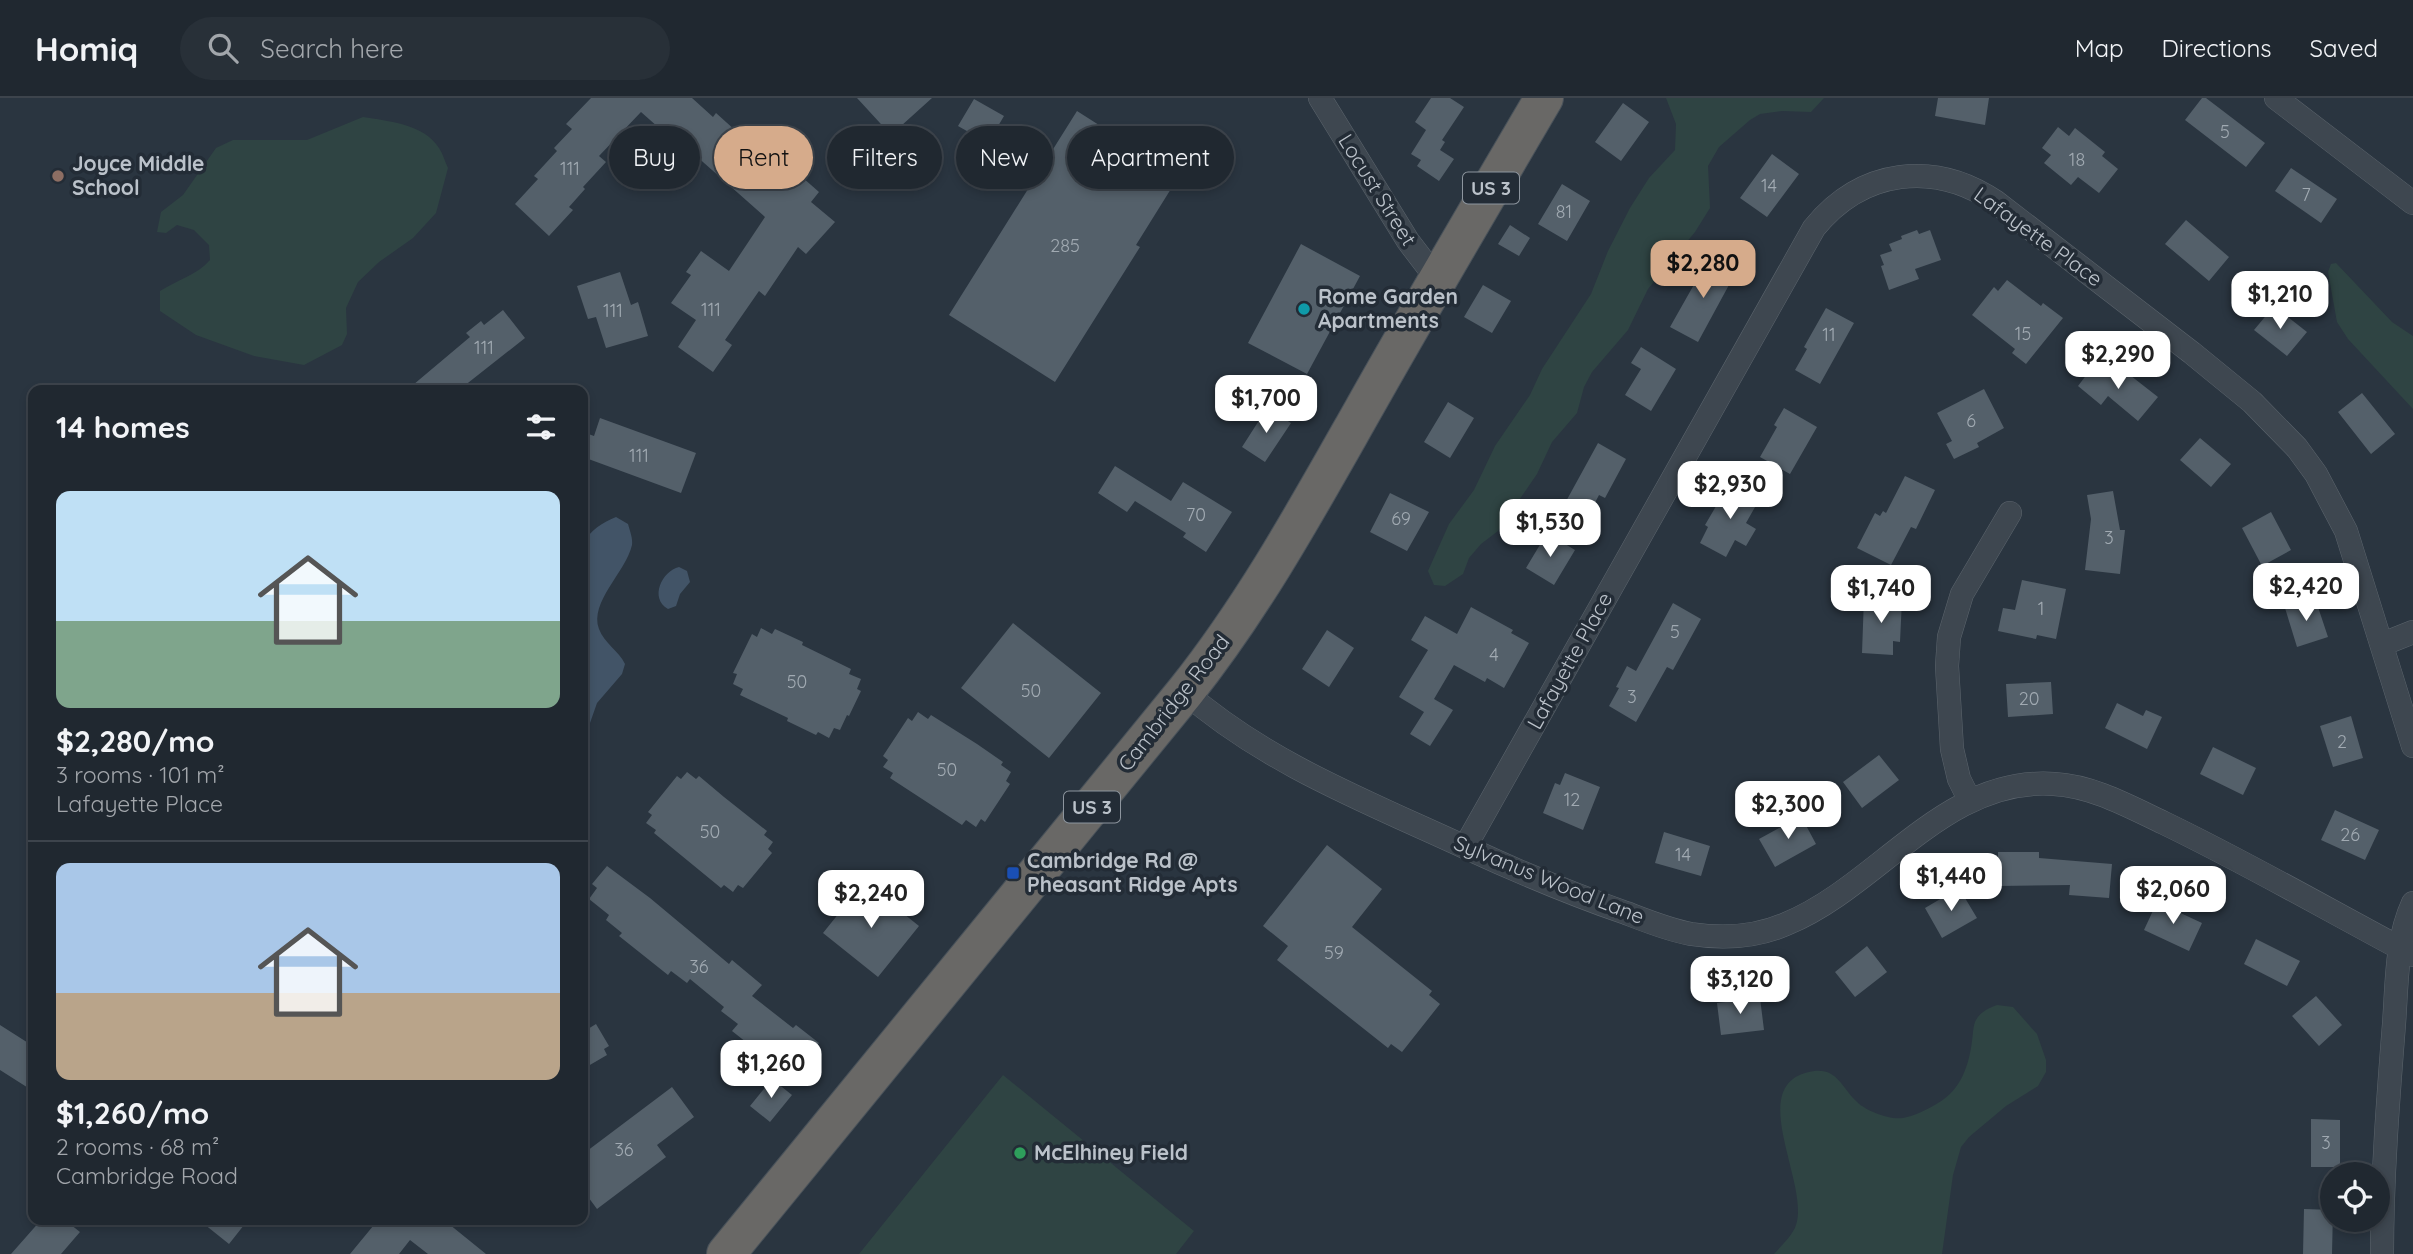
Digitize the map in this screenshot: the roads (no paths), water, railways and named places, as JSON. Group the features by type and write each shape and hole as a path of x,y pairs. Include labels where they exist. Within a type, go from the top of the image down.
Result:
{"highway":[{"name":"Cambridge Road","path":"726,1254 1185,692 1230,633 1271,571 1437,279 1544,98"}],"street":[{"name":"Locust Street","path":"1320,98 1408,241 1437,279"},
{"path":"2276,98 2413,203"},
{"name":"Lafayette Place","path":"1465,847 1810,235 1824,216 1848,196 1862,188 1892,178 1908,176 1939,177 1983,193 2192,352 2275,424 2316,474 2333,502 2358,561 2413,746"},
{"path":"1970,801 1955,765 1952,749 1947,666 1949,636 1962,594 2010,513"},
{"path":"2383,644 2413,632"},
{"name":"Sylvanus Wood Lane","path":"1185,692 1214,717 1256,744 1373,805 1555,888 1663,926 1711,936 1759,933 1805,916 1970,801 1999,789 2054,783 2092,792 2184,833 2406,951"},
{"path":"2382,1254 2391,1055 2406,951 2406,921 2413,903"}],"water":[{"path":"616,517 628,524 632,538 628,555 603,598 597,619 601,634 625,664 622,674 597,703 588,729 588,536"},
{"path":"679,567 687,571 690,582 680,594 676,606 668,609 659,598 660,585 667,574"}],"place":[{"name":"Joyce Middle School","path":"58,176"},
{"name":"Rome Garden Apartments","path":"1304,309"},
{"name":"Cambridge Rd @ Pheasant Ridge Apts","path":"1013,873"},
{"name":"McElhiney Field","path":"1020,1153"}]}
